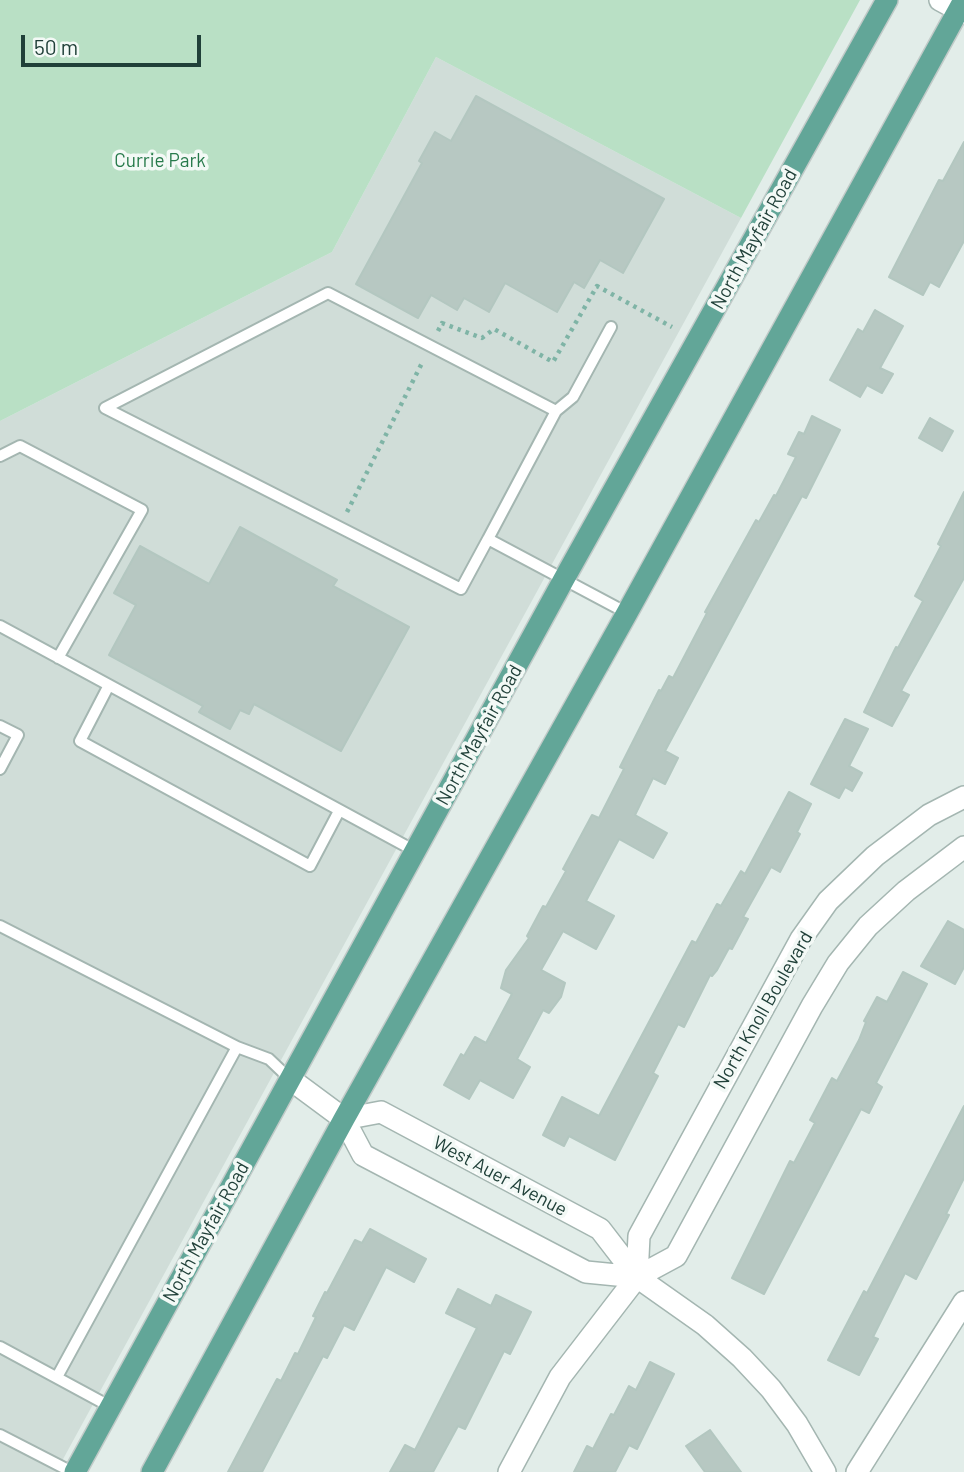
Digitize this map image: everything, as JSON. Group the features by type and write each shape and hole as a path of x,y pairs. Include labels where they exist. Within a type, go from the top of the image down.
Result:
{"main road":[{"name":"North Mayfair Road","path":"74,1472 564,579 887,0"},
{"path":"152,1472 344,1119 627,612 956,6"}],"street":[{"name":"North Knoll Boulevard","path":"637,1277 639,1236 801,939 828,901 875,856 929,815 964,797"},
{"name":"North Knoll Boulevard","path":"509,1472 560,1377 637,1277 676,1256 811,1006 838,963 868,926 906,891 964,846"},
{"name":"West Auer Avenue","path":"289,1079 344,1119 363,1155 586,1272 637,1277"},
{"name":"West Auer Avenue","path":"344,1119 381,1112 600,1229 637,1277 705,1325 771,1389 797,1423 825,1472"},
{"path":"858,1472 964,1302"}],"lane":[{"path":"556,411 328,293 105,408 461,589 556,411 573,397 611,327"},
{"path":"0,456 20,446 142,510 58,657"},
{"path":"488,539 627,612"},
{"path":"0,626 415,851"},
{"path":"109,685 79,741 310,866 340,811"},
{"path":"0,726 18,735 0,769"},
{"path":"0,926 237,1047 269,1059 289,1079"},
{"path":"57,1377 237,1047"},
{"path":"0,1347 111,1407"},
{"path":"0,1435 74,1472"}],"path":[{"path":"339,528 442,323 482,338 494,329 553,362 597,286 671,327"}],"shaded area":[{"path":"436,57 741,218 56,1472 0,1472 0,421 332,252"}],"green space":[{"name":"Currie Park","path":"0,0 860,0 741,218 436,57 332,252 0,421"}],"building":[{"path":"476,96 664,199 623,273 600,260 584,288 574,282 557,312 505,283 489,312 464,298 457,310 431,295 418,318 356,284 422,163 419,161 435,132 451,141"},
{"path":"964,142 964,241 939,287 930,282 923,295 889,277 939,180 943,181"},
{"path":"875,310 903,326 880,368 893,374 882,393 867,385 860,397 830,380 858,329 863,332"},
{"path":"812,416 840,430 806,498 802,496 665,751 678,758 665,784 653,778 635,815 667,833 653,858 619,839 586,901 614,916 596,949 563,931 541,970 565,983 561,997 549,1013 543,1010 517,1059 530,1067 513,1098 480,1080 469,1099 444,1085 461,1054 464,1056 475,1037 486,1043 512,994 501,988 506,970 529,938 527,936 566,871 563,869 592,815 599,818 624,769 620,767 659,690 661,691 669,676 673,678 707,613 705,612 756,520 759,522 774,495 776,496 796,457 788,454 799,432 804,434"},
{"path":"930,418 953,431 942,451 919,438"},
{"path":"964,492 964,578 901,691 909,695 892,726 864,712 896,647 898,648 923,601 915,596 941,546 938,544"},
{"path":"240,527 337,580 333,586 409,627 341,751 254,704 249,714 240,710 230,729 199,712 203,706 109,655 136,605 114,593 140,546 209,584"},
{"path":"845,719 868,729 849,766 862,773 852,791 845,787 839,798 811,784"},
{"path":"789,792 811,804 797,832 800,834 780,872 771,867 743,917 748,919 732,949 729,948 717,970 710,975 684,1027 678,1024 653,1073 658,1076 615,1160 569,1136 564,1146 543,1135 562,1097 599,1116 692,941 696,943 717,904 721,906 741,871 745,874"},
{"path":"948,921 964,930 964,967 955,984 921,966"},
{"path":"903,972 927,984 876,1083 882,1087 869,1113 861,1109 764,1294 732,1278 790,1161 794,1163 815,1123 810,1120 832,1078 837,1081 859,1040 866,1022 864,1021 877,997 887,1002"},
{"path":"964,1106 964,1178 946,1214 949,1215 916,1279 905,1273 873,1337 878,1339 859,1375 828,1360 864,1291 867,1293"},
{"path":"370,1229 426,1259 414,1282 386,1267 354,1330 344,1325 327,1358 323,1356 262,1472 228,1472 277,1379 281,1381 295,1353 298,1354 325,1292 327,1293 355,1240 362,1243"},
{"path":"458,1289 491,1306 496,1295 531,1312 510,1354 504,1351 465,1429 458,1426 433,1472 390,1472 405,1445 415,1450 477,1328 446,1313"},
{"path":"650,1362 674,1374 637,1449 629,1445 615,1472 574,1472 587,1446 593,1449 629,1386 636,1390"},
{"path":"710,1430 741,1472 705,1472 686,1446"}]}
